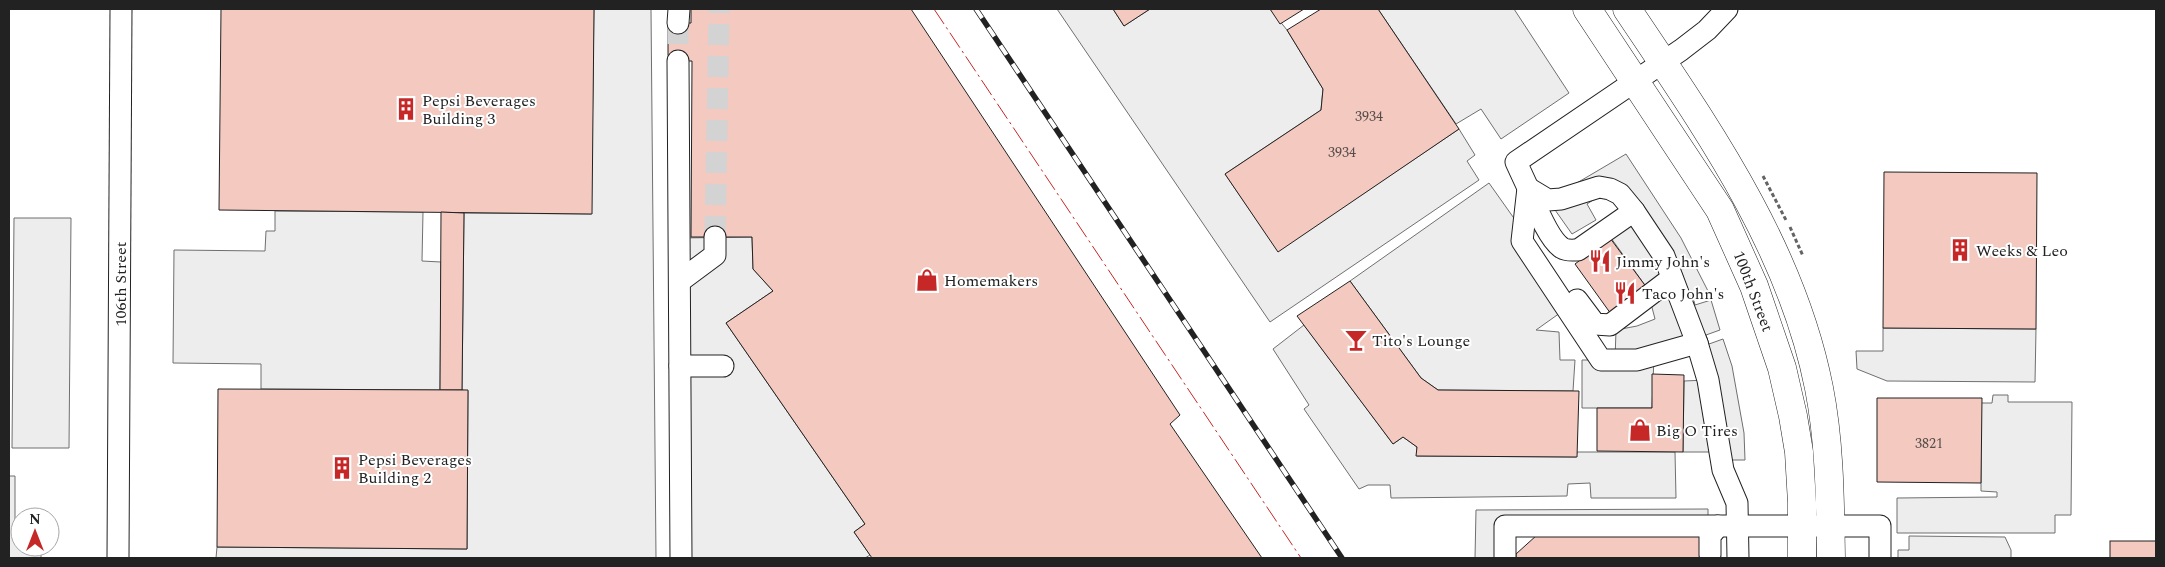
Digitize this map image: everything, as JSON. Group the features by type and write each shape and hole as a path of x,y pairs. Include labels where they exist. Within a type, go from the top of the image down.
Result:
{"main road":[{"name":"100th Street","path":"1587,9 1720,210 1754,286 1782,368 1793,416 1799,452 1802,558"},
{"name":"100th Street","path":"1627,9 1728,163 1759,220 1798,310 1819,388 1826,436 1831,558"}],"street":[{"name":"106th Street","path":"118,558 121,9"},
{"path":"1634,211 1578,250 1562,248 1550,232 1516,162 1663,63 1707,30 1727,9"},
{"path":"678,61 681,558"},
{"path":"1528,188 1548,200 1561,199 1600,187 1610,188 1620,194 1634,211 1664,256 1697,343 1708,380 1723,470 1737,503 1727,526 1710,536 1710,555"},
{"path":"1528,188 1522,241 1601,360 1636,360 1697,343"},
{"path":"1523,231 1595,324 1610,325 1672,278"},
{"path":"680,281 715,255 715,237"},
{"path":"680,366 723,366"},
{"path":"1504,558 1505,526 1880,526 1880,558"},
{"path":"1727,526 1738,558"}],"shaded area":[{"path":"594,9 651,9 656,558 216,558 217,547 467,549 468,391 462,390 464,213 591,214"},
{"path":"1057,9 1113,9 1124,26 1150,9 1270,9 1287,30 1323,89 1321,110 1225,174 1278,251 1459,129 1475,155 1467,161 1479,180 1270,322"},
{"path":"1378,9 1514,9 1569,93 1501,139 1481,109 1456,124"},
{"path":"1626,154 1681,238 1708,291 1693,297 1695,305 1711,300 1720,330 1706,335 1709,344 1723,339 1732,366 1744,433 1745,460 1721,460 1719,452 1683,452 1684,381 1707,380 1697,343 1654,356 1652,408 1582,408 1582,360 1615,360 1616,330 1637,326 1655,319 1647,288 1611,238 1634,211 1610,189 1587,204 1596,220 1572,234 1548,200"},
{"path":"1489,183 1523,231 1567,308 1536,330 1559,332 1560,360 1575,360 1573,391 1438,390 1421,378 1350,281"},
{"path":"275,211 423,212 422,261 441,262 440,390 261,389 261,364 173,363 174,250 265,251 266,231 275,231"},
{"path":"14,218 71,218 69,448 12,448"},
{"path":"752,237 753,269 773,291 726,323 865,524 854,532 870,555 865,558 681,558 680,238"},
{"path":"1304,325 1393,444 1403,437 1417,447 1417,456 1576,457 1577,452 1675,452 1676,498 1591,498 1590,483 1568,484 1567,496 1391,498 1390,485 1368,485 1359,489 1304,409 1309,405 1273,349"},
{"path":"1883,328 2036,329 2035,382 1887,381 1857,369 1856,351 1883,351"},
{"path":"1993,395 2008,395 2008,402 2072,402 2071,515 2055,515 2055,533 1897,533 1897,498 1997,497 1997,492 1981,491 1981,403 1992,403"},
{"path":"9,476 15,476 15,507 10,507 10,557 41,558 9,558"},
{"path":"1708,509 1708,526 1505,526 1505,558 1475,558 1476,510"},
{"path":"1909,536 2005,537 2011,550 2011,558 1898,558 1898,550 1909,550"}],"building":[{"name":"Pepsi Beverages Building 3","path":"221,9 594,9 592,214 219,210"},
{"name":"Homemakers","path":"691,9 911,9 1180,415 1170,424 1262,558 872,558 854,532 865,524 726,323 773,291 753,269 752,237 691,237 692,61 668,61 668,23 691,23"},
{"path":"1113,9 1150,9 1124,26"},
{"path":"1270,9 1304,9 1280,24"},
{"path":"1321,9 1378,9 1459,129 1278,252 1225,174 1321,110 1323,89 1287,30"},
{"name":"Weeks & Leo","path":"1884,172 2037,173 2036,329 1883,328"},
{"path":"441,212 464,213 462,390 440,390"},
{"path":"1610,238 1647,288 1611,314 1575,264"},
{"path":"1350,281 1421,378 1438,390 1579,391 1577,457 1416,456 1417,447 1403,437 1393,444 1297,316"},
{"name":"Big O Tires","path":"1652,374 1684,375 1683,452 1597,451 1597,408 1652,408"},
{"name":"Pepsi Beverages Building 2","path":"218,389 468,390 467,549 217,547"},
{"path":"1877,398 1982,398 1981,483 1877,482"},
{"path":"1702,534 1719,558 1516,558 1516,554 1537,535"},
{"path":"2110,541 2156,541 2156,558 2110,558"}],"tunnel":[{"path":"715,237 719,9"},
{"path":"678,23 678,61"}],"railway":[{"path":"976,9 1342,558"}],"power":[{"path":"934,9 1301,558"}],"place":[{"name":"Pepsi Beverages Building 3","path":"406,109"},
{"name":"Weeks & Leo","path":"1960,250"},
{"name":"Jimmy John's","path":"1600,261"},
{"name":"Homemakers","path":"927,280"},
{"name":"Taco John's","path":"1625,293"},
{"name":"Tito's Lounge","path":"1356,340"},
{"name":"Big O Tires","path":"1640,430"},
{"name":"Pepsi Beverages Building 2","path":"342,468"}]}
